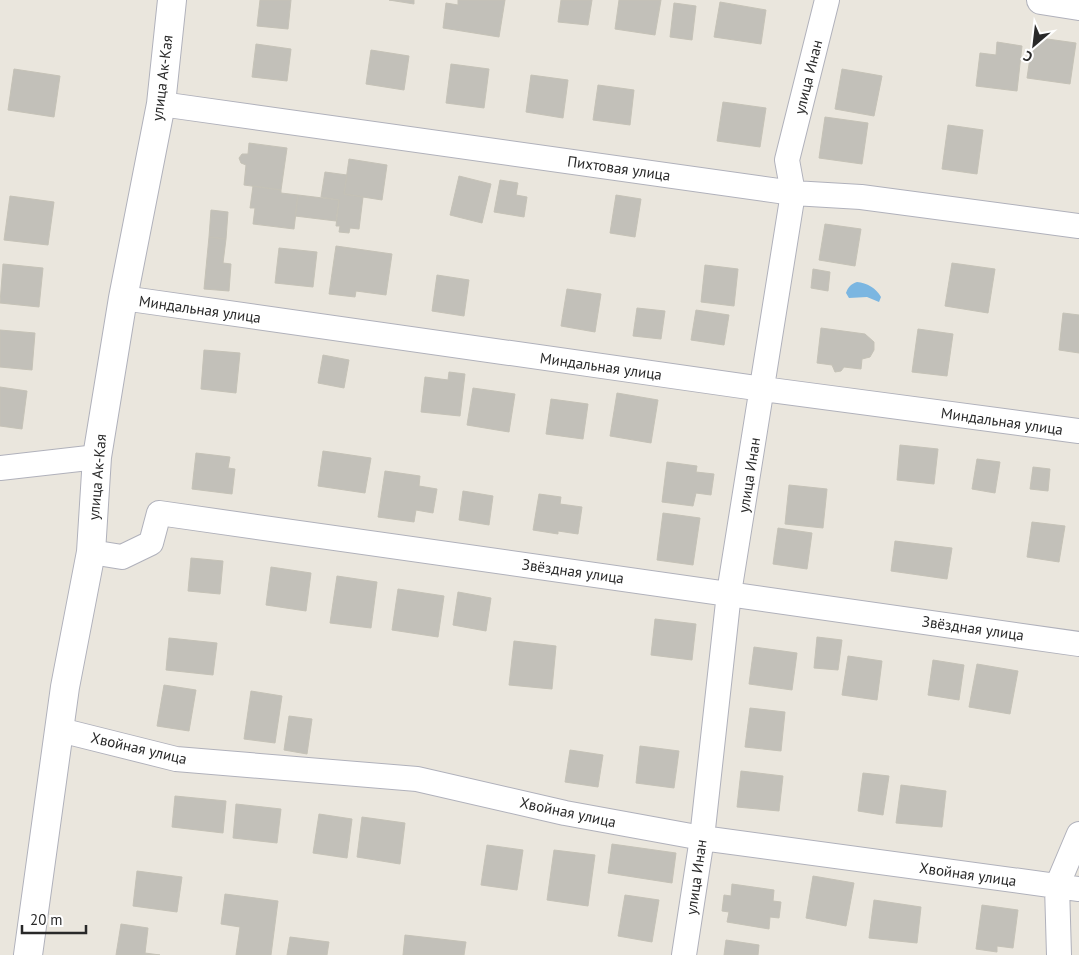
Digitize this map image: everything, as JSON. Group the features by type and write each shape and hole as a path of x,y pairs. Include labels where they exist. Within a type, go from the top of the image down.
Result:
{"main road":[{"name":"улица Ак-Кая","path":"28,955 65,686 91,552 97,457 123,298 161,104 172,0"},
{"path":"1041,0 1079,6"}],"street":[{"name":"улица Инан","path":"684,955 702,838 729,593 793,192 787,160 827,0"},
{"name":"Пихтовая улица","path":"161,104 793,192 861,197 1079,226"},
{"name":"Миндальная улица","path":"123,298 763,389 1079,431"},
{"path":"0,468 97,457"},
{"name":"Звёздная улица","path":"91,552 122,557 151,543 159,513 1079,644"},
{"name":"Хвойная улица","path":"60,730 176,759 417,779 565,813 702,838 1068,888"},
{"path":"1059,955 1068,888 1079,834"}],"water":[{"path":"857,282 868,285 877,291 881,297 879,302 867,297 849,298 846,293 848,289"}],"building":[{"path":"260,0 291,0 288,29 257,26"},
{"path":"389,0 414,0 414,4"},
{"path":"458,0 505,0 499,37 443,28 446,3 458,5"},
{"path":"561,0 592,0 588,25 558,22"},
{"path":"619,0 661,0 655,35 615,29"},
{"path":"720,2 766,10 761,44 714,37"},
{"path":"674,3 696,6 692,40 670,37"},
{"path":"1033,37 1076,43 1070,84 1027,78"},
{"path":"997,42 1022,46 1017,91 976,86 980,53 996,55"},
{"path":"256,44 291,49 287,81 252,77"},
{"path":"371,50 409,56 404,90 366,84"},
{"path":"451,64 489,69 484,108 446,103"},
{"path":"14,69 60,76 54,117 8,110"},
{"path":"842,69 882,76 874,116 835,109"},
{"path":"531,75 568,80 563,118 526,112"},
{"path":"598,85 634,90 630,125 593,120"},
{"path":"723,102 766,108 760,147 717,141"},
{"path":"825,117 868,123 862,164 819,158"},
{"path":"948,125 983,130 977,174 942,169"},
{"path":"249,143 287,148 281,190 244,185 246,165 241,163 239,158 242,154 248,154"},
{"path":"349,159 387,165 382,200 344,194"},
{"path":"325,172 347,175 344,194 363,197 359,229 350,228 349,233 339,232 340,226 336,226 339,200 321,197"},
{"path":"459,176 491,184 482,223 450,215"},
{"path":"500,180 518,183 516,195 527,197 524,217 494,212"},
{"path":"253,186 281,190 281,193 298,195 294,229 253,224 255,208 250,208"},
{"path":"298,195 339,200 336,221 295,216"},
{"path":"616,195 641,199 635,237 610,233"},
{"path":"10,196 54,202 48,245 4,240"},
{"path":"211,210 228,212 226,239 209,237"},
{"path":"825,224 861,229 855,266 819,260"},
{"path":"209,237 226,239 223,263 231,264 229,291 204,289"},
{"path":"336,246 392,254 386,295 356,291 355,297 329,294"},
{"path":"279,248 317,252 313,287 275,283"},
{"path":"952,263 995,269 988,313 945,306"},
{"path":"3,264 43,268 39,307 0,303"},
{"path":"705,265 738,269 734,306 701,302"},
{"path":"813,269 830,272 828,291 811,288"},
{"path":"437,275 469,280 464,316 432,311"},
{"path":"567,289 601,294 595,332 561,326"},
{"path":"637,308 665,311 661,339 633,336"},
{"path":"696,310 729,315 724,345 691,340"},
{"path":"1063,313 1079,315 1079,353 1059,350"},
{"path":"821,328 865,334 874,342 874,350 870,357 862,359 861,369 844,367 841,371 835,372 832,365 817,363"},
{"path":"918,329 953,334 947,376 912,372"},
{"path":"0,330 35,333 32,370 0,367"},
{"path":"204,350 240,353 236,393 201,389"},
{"path":"323,355 349,360 344,388 318,383"},
{"path":"449,372 465,374 460,416 421,412 425,377 448,380"},
{"path":"0,387 27,391 22,429 0,426"},
{"path":"473,388 515,394 509,432 467,425"},
{"path":"617,393 658,400 651,443 610,436"},
{"path":"551,399 588,404 583,439 546,434"},
{"path":"900,445 938,449 934,484 897,480"},
{"path":"323,451 371,458 365,493 318,486"},
{"path":"196,453 230,457 228,468 235,469 232,494 192,489"},
{"path":"977,459 1000,462 995,493 972,489"},
{"path":"667,462 697,466 696,472 714,474 711,495 696,493 693,506 662,502"},
{"path":"1033,467 1050,469 1048,491 1030,489"},
{"path":"385,471 420,476 419,486 437,489 433,513 416,510 414,522 378,517"},
{"path":"789,485 827,489 823,528 785,524"},
{"path":"463,491 493,496 489,525 459,520"},
{"path":"539,494 561,497 560,504 582,507 578,534 558,531 558,534 533,530"},
{"path":"663,513 700,518 693,565 657,560"},
{"path":"1032,522 1065,526 1059,562 1027,557"},
{"path":"778,528 812,533 807,569 773,564"},
{"path":"895,541 952,548 947,579 891,571"},
{"path":"191,558 223,561 220,594 188,591"},
{"path":"271,567 311,573 306,611 266,605"},
{"path":"337,576 377,582 371,628 330,623"},
{"path":"398,589 444,596 438,637 392,630"},
{"path":"458,592 491,598 486,631 453,625"},
{"path":"655,619 696,624 692,660 651,655"},
{"path":"817,637 842,640 838,670 814,668"},
{"path":"169,638 217,643 213,675 166,670"},
{"path":"514,641 556,646 552,689 509,685"},
{"path":"754,647 797,653 792,690 749,684"},
{"path":"848,656 882,661 877,700 842,695"},
{"path":"933,660 964,665 959,700 928,695"},
{"path":"977,664 1018,671 1010,714 969,707"},
{"path":"164,685 196,690 189,731 157,726"},
{"path":"251,691 282,696 275,743 244,739"},
{"path":"750,708 785,712 781,751 745,747"},
{"path":"289,716 312,719 307,754 284,750"},
{"path":"640,746 679,751 674,788 636,783"},
{"path":"570,750 603,755 598,787 565,782"},
{"path":"741,771 783,776 779,811 737,807"},
{"path":"863,773 889,776 883,815 858,811"},
{"path":"901,785 946,791 942,827 896,823"},
{"path":"175,796 226,801 223,833 172,827"},
{"path":"236,804 281,809 277,843 233,838"},
{"path":"319,814 352,819 347,858 313,853"},
{"path":"362,817 405,823 400,864 357,857"},
{"path":"612,844 676,853 672,883 608,873"},
{"path":"487,845 523,850 517,890 481,885"},
{"path":"554,850 595,855 588,906 547,900"},
{"path":"137,871 182,877 177,912 133,906"},
{"path":"813,876 854,883 846,926 806,918"},
{"path":"732,884 774,890 773,901 781,902 779,918 770,917 769,929 727,922 729,912 722,911 724,895 731,896"},
{"path":"225,894 278,901 271,955 236,955 240,927 221,924"},
{"path":"625,895 659,900 652,942 618,936"},
{"path":"874,900 921,907 917,943 869,938"},
{"path":"982,905 1018,910 1013,948 997,946 997,952 976,949"},
{"path":"121,924 148,928 145,953 160,955 116,955"},
{"path":"405,935 466,942 464,955 403,955"},
{"path":"290,937 329,942 327,955 287,955"},
{"path":"726,940 759,945 758,955 724,955"}]}
